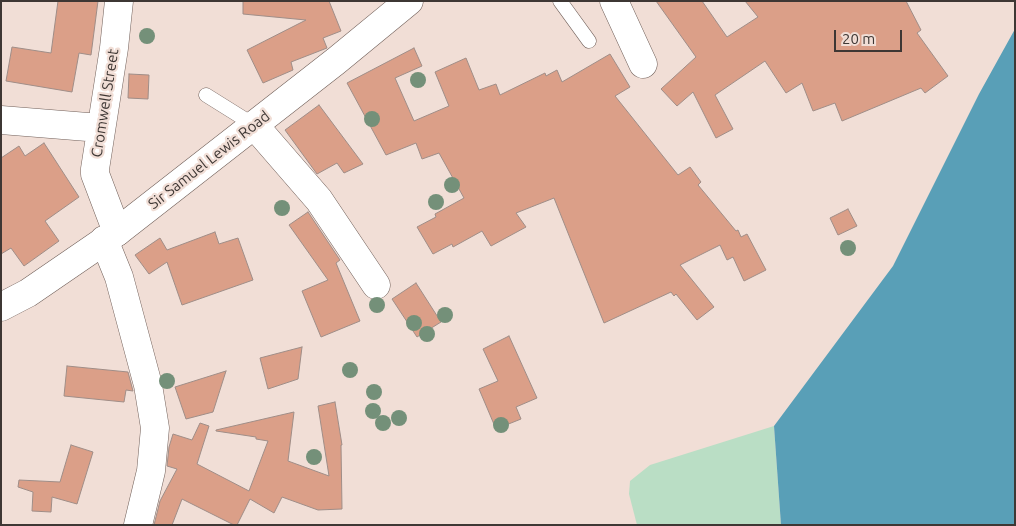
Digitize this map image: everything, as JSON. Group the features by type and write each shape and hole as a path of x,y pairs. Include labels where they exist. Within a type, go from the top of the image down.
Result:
{"street":[{"name":"Cromwell Street","path":"119,1 114,48 100,128 95,174 111,236 119,278 146,376 155,428 151,471 138,525"},
{"name":"Sir Samuel Lewis Road","path":"1,307 28,293 111,236 409,1"},
{"path":"614,1 643,64"},
{"path":"1,120 100,128"},
{"path":"254,125 319,200 376,285"}],"lane":[{"path":"560,1 589,41"},
{"path":"206,95 254,125"}],"green space":[{"path":"774,426 781,525 637,525 629,494 630,481 650,465"}],"water":[{"path":"1015,29 1015,525 781,525 774,426 893,266 979,94"}],"building":[{"path":"58,1 98,1 91,55 79,53 72,92 6,81 12,47 51,53"},
{"path":"243,1 329,1 341,31 323,38 327,48 291,62 293,70 263,83 247,50 306,20 243,14"},
{"path":"656,1 702,1 727,37 758,17 745,1 906,1 921,30 917,33 948,76 925,93 921,88 842,121 835,103 813,111 802,83 786,93 765,61 715,95 733,129 716,138 693,92 677,106 661,89 696,57"},
{"path":"414,48 422,66 395,78 414,121 449,106 435,72 466,58 479,90 496,84 500,95 545,73 546,76 557,70 562,82 610,54 630,87 615,96 678,175 690,167 701,182 698,185 736,231 738,230 741,237 747,234 766,270 744,281 733,257 727,260 720,245 680,265 714,307 697,320 676,294 674,296 671,292 604,323 554,198 516,213 526,227 491,246 482,231 453,247 452,244 433,254 417,227 436,217 435,214 464,198 439,153 422,159 416,143 386,155 347,83"},
{"path":"129,74 149,75 148,99 128,98"},
{"path":"319,105 363,164 344,173 337,163 317,174 285,130"},
{"path":"44,143 79,197 45,221 59,241 24,266 11,248 1,254 1,158 19,146 25,156"},
{"path":"848,209 857,226 838,235 830,218"},
{"path":"308,212 340,260 336,263 360,321 321,337 302,291 328,280 289,225"},
{"path":"215,232 219,244 238,238 253,280 182,305 167,262 149,274 135,255 160,238 167,250"},
{"path":"416,283 441,322 417,337 392,299"},
{"path":"509,336 537,398 516,407 521,419 496,429 479,389 498,381 483,349"},
{"path":"302,347 298,379 268,389 260,358"},
{"path":"67,366 128,372 133,391 126,390 124,402 64,396"},
{"path":"226,371 213,412 186,419 175,387"},
{"path":"335,402 342,445 342,509 318,510 282,497 274,513 250,499 237,525 234,525 182,499 172,525 154,525 160,501 177,469 167,466 169,447 173,434 192,440 200,423 209,426 197,464 249,491 268,441 216,430 294,412 288,461 329,476 318,406"},
{"path":"71,445 93,452 77,504 52,497 51,512 32,511 33,492 18,487 19,480 60,482"}]}
